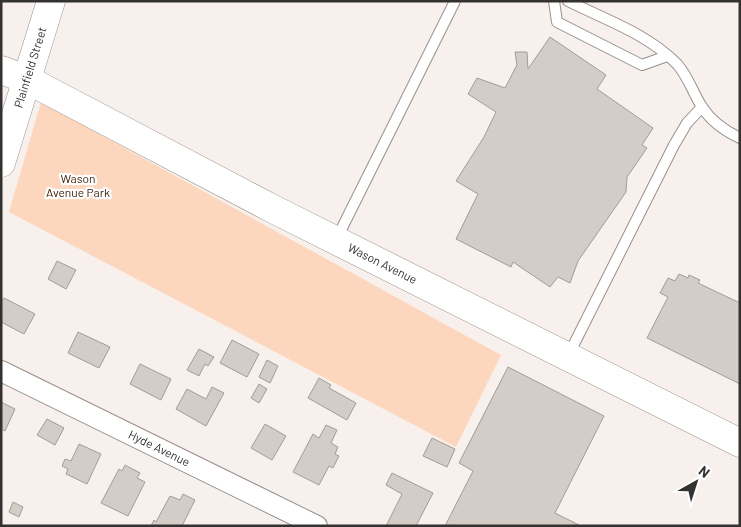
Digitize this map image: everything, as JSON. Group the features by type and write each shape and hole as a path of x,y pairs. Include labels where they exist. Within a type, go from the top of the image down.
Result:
{"street":[{"name":"Plainfield Street","path":"1,163 14,74 51,1"},
{"name":"Wason Avenue","path":"14,74 335,241 740,443"},
{"name":"Hyde Avenue","path":"1,371 317,526"}],"lane":[{"path":"335,241 455,1"},
{"path":"554,1 557,22 642,65 667,56"},
{"path":"568,1 640,37 667,56 678,65 702,107 716,124 740,138"},
{"path":"568,356 674,145 688,123 702,107"}],"green space":[{"name":"Wason Avenue Park","path":"41,102 501,355 456,447 9,212"}],"building":[{"path":"550,37 606,75 597,89 653,128 642,145 647,148 627,177 626,192 578,261 570,283 558,277 550,287 513,262 511,267 456,239 478,194 456,181 484,137 496,112 468,94 477,78 505,88 517,65 515,52 527,52 528,69"},
{"path":"57,261 76,270 66,289 48,279"},
{"path":"679,274 688,278 689,275 700,280 698,283 740,303 740,384 647,338 668,297 660,293 668,278 675,281"},
{"path":"4,298 35,314 24,334 1,322 1,302"},
{"path":"78,332 110,347 99,368 68,353"},
{"path":"232,340 259,354 247,377 220,363"},
{"path":"199,349 214,357 208,366 205,364 199,376 187,370"},
{"path":"267,360 278,366 270,383 259,377"},
{"path":"140,364 171,379 161,400 130,384"},
{"path":"508,367 604,416 555,513 581,526 445,526 473,471 459,463"},
{"path":"319,378 331,385 329,388 356,403 347,420 308,398"},
{"path":"259,384 267,389 259,403 251,398"},
{"path":"212,387 224,393 206,426 176,409 187,389 206,399"},
{"path":"1,402 15,409 5,431 1,429"},
{"path":"47,419 64,428 55,445 37,435"},
{"path":"265,424 286,436 272,460 251,448"},
{"path":"326,425 337,430 331,443 338,447 335,454 339,456 333,468 329,466 319,485 293,472 313,434 319,438"},
{"path":"432,438 455,449 447,467 423,456"},
{"path":"79,444 101,454 87,484 66,474 68,469 62,466 65,459 71,461"},
{"path":"125,465 140,473 137,478 145,482 128,516 101,503 119,469 122,471"},
{"path":"392,473 433,493 416,526 386,526 402,494 386,485"},
{"path":"183,494 195,500 182,526 151,526 154,520 156,522 170,496 180,500"},
{"path":"13,502 23,507 19,517 9,512"}]}
